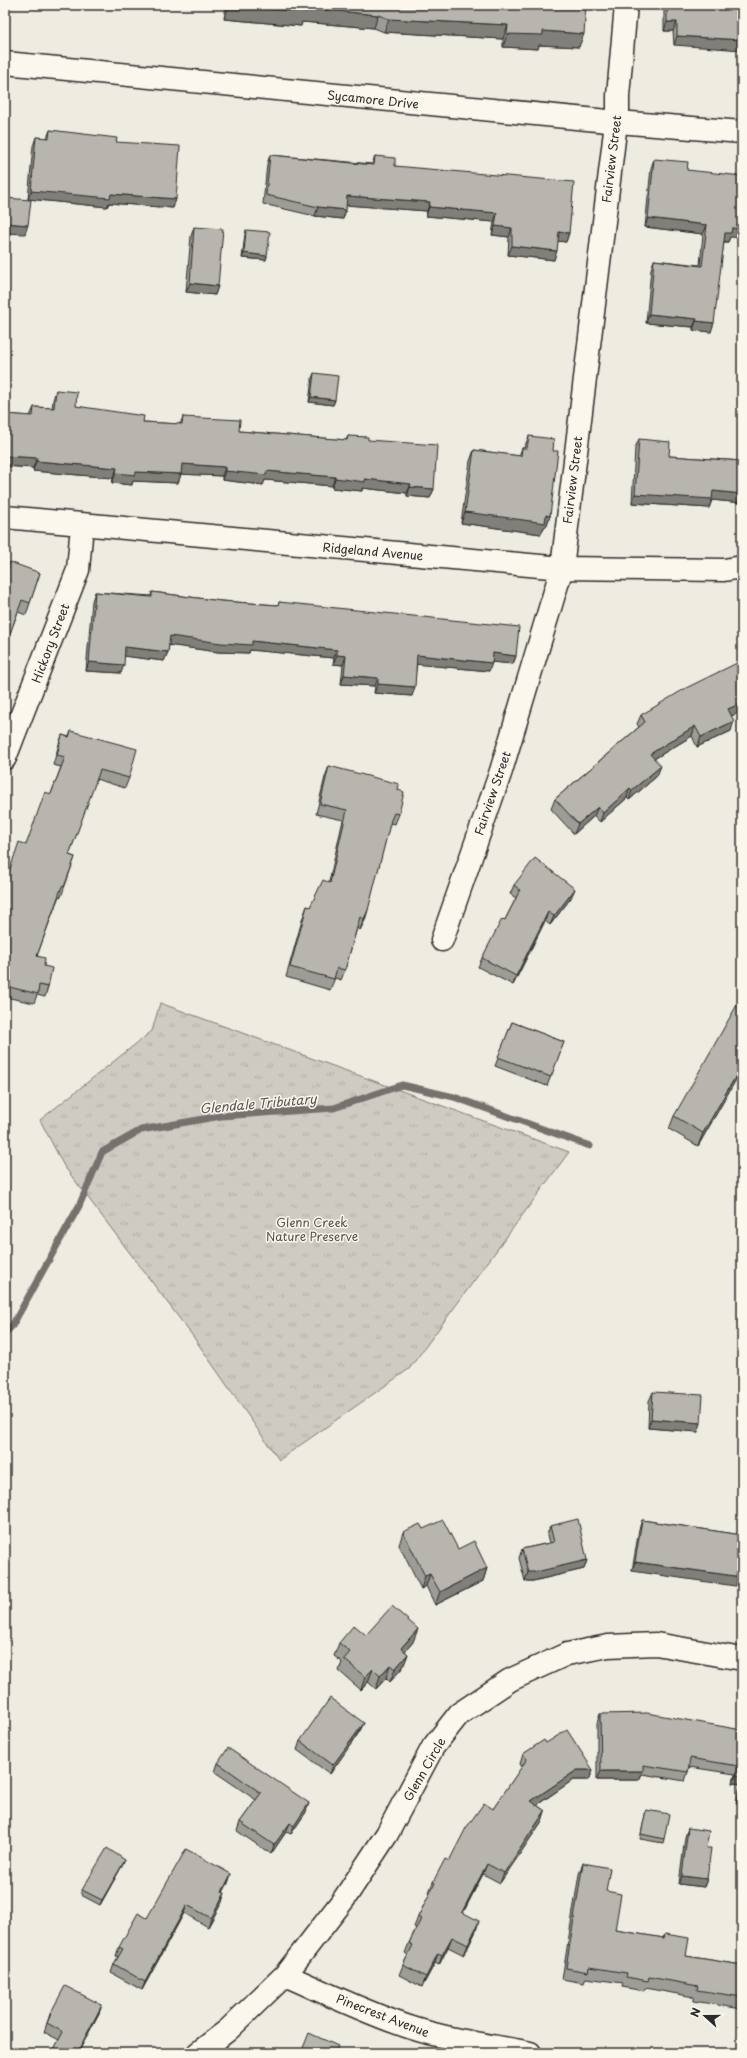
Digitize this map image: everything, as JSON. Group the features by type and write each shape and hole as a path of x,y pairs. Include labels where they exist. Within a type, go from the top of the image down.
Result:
{"street":[{"name":"Fairview Street","path":"442,940 500,771 562,568 613,147 618,122 618,96 626,5"},
{"name":"Sycamore Drive","path":"5,63 618,122 742,132"},
{"name":"Ridgeland Avenue","path":"5,517 562,568 724,570 742,567"},
{"name":"Hickory Street","path":"5,758 78,570 82,525"},
{"name":"Glenn Circle","path":"198,2053 228,2030 285,1975 344,1899 387,1834 434,1747 459,1714 510,1680 567,1654 608,1646 656,1644 742,1659"},
{"name":"Pinecrest Avenue","path":"285,1975 366,2011 409,2027 440,2035 530,2053"}],"green space":[{"name":"Glenn Creek Nature Preserve","path":"160,1003 569,1152 409,1369 279,1460 192,1335 64,1166 40,1120 152,1031"}],"building":[{"path":"229,5 586,5 584,34 543,31 543,35 507,34 508,25 389,19 378,15 306,8 306,12"},
{"path":"667,5 742,5 742,40 677,36 677,22 667,22"},
{"path":"50,130 117,138 116,142 180,146 176,199 111,194 110,198 31,191 36,137 49,138"},
{"path":"270,155 374,165 375,156 395,158 395,166 574,182 569,233 559,232 557,251 512,246 512,228 495,226 497,213 429,207 430,202 347,196 346,210 318,207 266,195"},
{"path":"654,159 688,162 687,170 742,176 742,229 732,228 731,233 725,233 714,323 696,321 697,319 649,314 654,260 702,266 707,225 648,218"},
{"path":"5,198 31,200 28,225 5,223"},
{"path":"194,227 223,229 218,286 190,283"},
{"path":"246,230 270,232 267,256 244,253"},
{"path":"314,373 338,376 335,400 311,397"},
{"path":"56,390 77,392 76,406 144,416 143,422 182,424 183,417 240,420 239,431 347,440 348,436 368,437 368,440 437,445 434,489 410,487 411,484 365,479 365,482 335,477 267,471 266,475 225,471 225,467 182,464 181,474 136,472 135,475 116,473 117,468 36,461 37,458 5,456 5,414 33,416 34,407 54,408"},
{"path":"529,436 554,439 553,451 558,451 550,516 546,515 545,523 465,512 474,450 521,456 522,448 527,448"},
{"path":"639,439 670,442 669,456 742,461 742,494 713,491 712,499 635,494"},
{"path":"10,562 40,573 30,603 22,600 7,642 5,641 5,574"},
{"path":"95,592 152,597 152,592 221,601 278,605 279,602 519,627 516,656 493,653 492,663 417,655 415,687 378,684 378,678 344,675 346,656 337,655 337,650 252,641 252,645 221,643 170,636 168,652 125,647 124,665 89,662"},
{"path":"739,662 742,668 742,703 728,709 734,721 701,737 695,726 650,754 661,766 632,790 630,788 603,813 598,807 578,824 555,799 645,722 641,715 686,688"},
{"path":"71,731 137,749 129,778 100,770 69,855 75,857 64,887 62,886 37,956 45,958 44,966 52,968 48,987 39,985 38,994 5,986 5,874 8,875 19,842 26,845 45,792 51,794 65,757 57,755 62,735 69,737"},
{"path":"329,766 399,784 398,790 404,792 399,814 394,813 391,820 368,910 364,919 360,917 345,970 337,968 334,979 290,967 307,906 310,907 323,880 330,883 347,810 320,804"},
{"path":"535,858 575,889 554,916 548,912 516,976 482,958 502,919 505,920 520,890 514,885"},
{"path":"742,996 742,1065 703,1133 674,1116"},
{"path":"512,1022 564,1042 551,1077 498,1057"},
{"path":"653,1392 703,1395 701,1423 651,1419"},
{"path":"578,1519 587,1560 536,1572 528,1572 522,1549 554,1542 550,1526"},
{"path":"443,1520 458,1549 474,1541 487,1568 440,1592 430,1574 425,1576 403,1532 420,1524 423,1529"},
{"path":"642,1520 742,1535 742,1577 635,1562"},
{"path":"392,1606 418,1629 401,1648 408,1654 395,1669 390,1665 380,1676 373,1669 365,1677 344,1659 350,1652 339,1643 354,1625 366,1635"},
{"path":"330,1698 364,1723 333,1765 300,1741"},
{"path":"647,1713 742,1730 742,1775 736,1775 738,1766 690,1758 688,1772 643,1765 643,1771 601,1771 600,1714"},
{"path":"567,1730 593,1770 577,1770 531,1801 545,1811 504,1873 487,1864 462,1912 479,1921 468,1945 452,1937 442,1955 438,1953 426,1977 403,1965 413,1945 409,1943 421,1919 418,1917 435,1883 433,1882 445,1859 449,1861 466,1828 484,1803 493,1809 527,1759 523,1754 544,1740 546,1743"},
{"path":"228,1748 309,1803 294,1826 290,1823 274,1845 240,1822 261,1793 218,1763"},
{"path":"742,1780 742,1796 739,1796"},
{"path":"646,1810 669,1814 664,1839 641,1834"},
{"path":"688,1828 709,1831 706,1848 711,1848 707,1879 682,1876"},
{"path":"107,1848 125,1860 102,1900 82,1890"},
{"path":"186,1849 231,1874 222,1892 225,1893 211,1918 187,1905 145,1982 114,1964 123,1949 119,1947 138,1913 147,1918"},
{"path":"583,1863 610,1868 606,1891 621,1894 615,1930 664,1938 665,1934 689,1938 686,1956 742,1965 742,1997 697,1990 698,1986 649,1977 648,1981 626,1977 627,1973 589,1967 588,1972 566,1968"},
{"path":"65,1986 102,2005 77,2053 52,2053 63,2032 47,2023 50,2014"},
{"path":"309,2033 338,2046 335,2053 301,2053"}],"waterway":[{"name":"Glendale Tributary","path":"5,1333 12,1326 79,1206 102,1152 141,1130 221,1116 334,1108 402,1085 454,1097 590,1146"}]}
